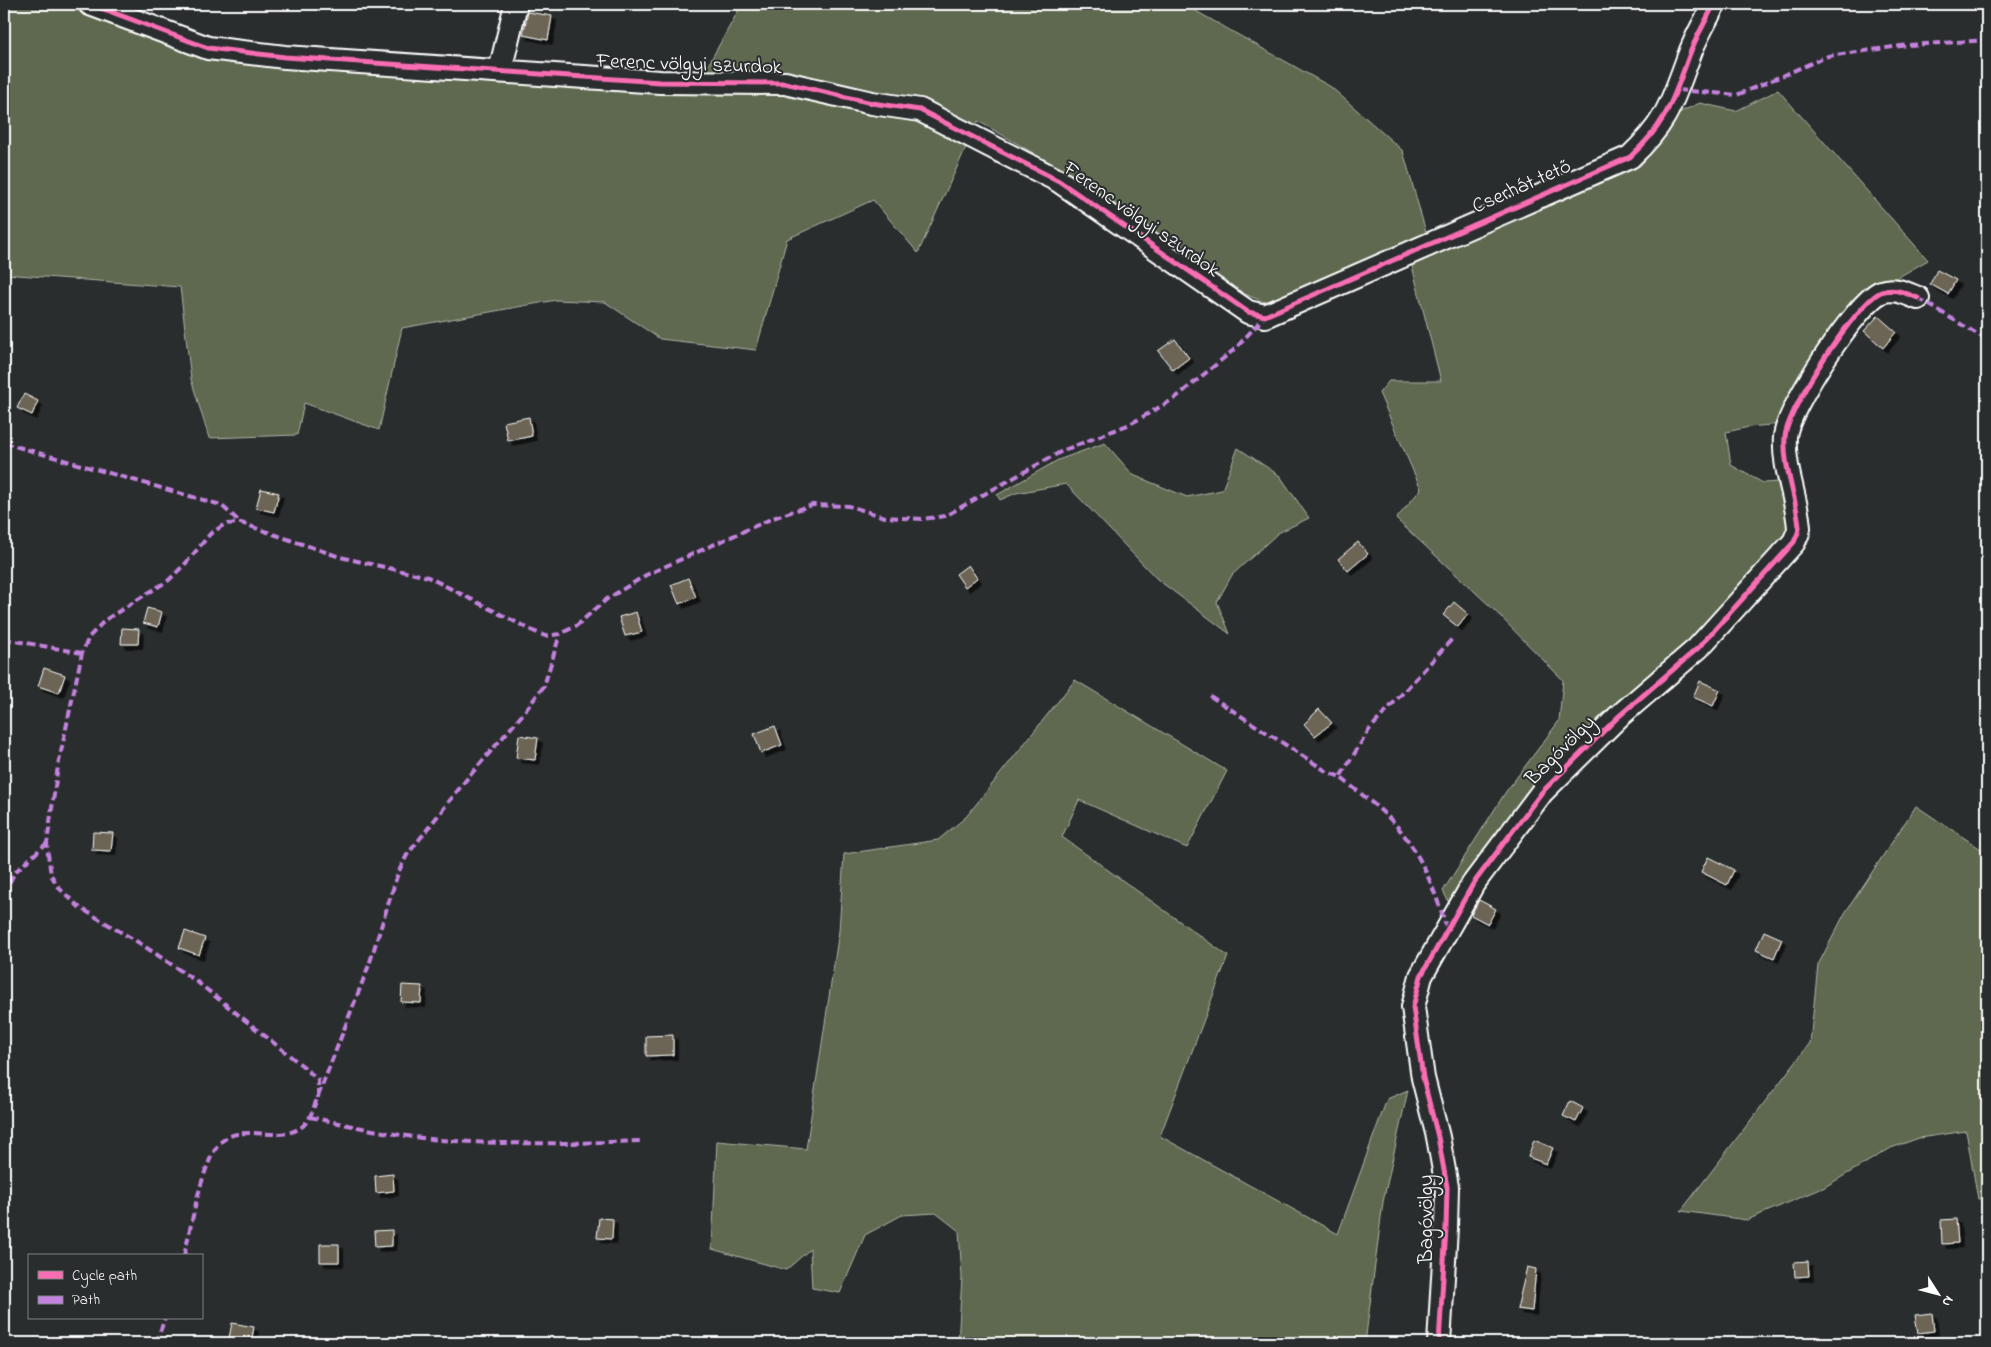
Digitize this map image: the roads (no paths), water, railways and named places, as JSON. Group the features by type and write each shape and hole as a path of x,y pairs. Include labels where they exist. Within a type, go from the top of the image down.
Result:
{"street":[{"name":"Ferenc völgyi szurdok","path":"90,4 208,48 285,57 660,82 785,83 872,103 920,110 1059,181 1248,312 1265,316"},
{"path":"500,71 516,4"},
{"name":"Cserhát tető","path":"1265,316 1630,157 1650,139 1669,109 1678,90 1689,54 1714,4"},
{"name":"Bagóvölgy","path":"1438,1343 1447,1187 1438,1137 1423,1078 1413,1007 1421,976 1473,884 1542,792 1618,717 1698,648 1794,542 1800,530 1787,472 1785,435 1796,405 1827,354 1868,302 1881,292 1897,289 1918,298"}]}
